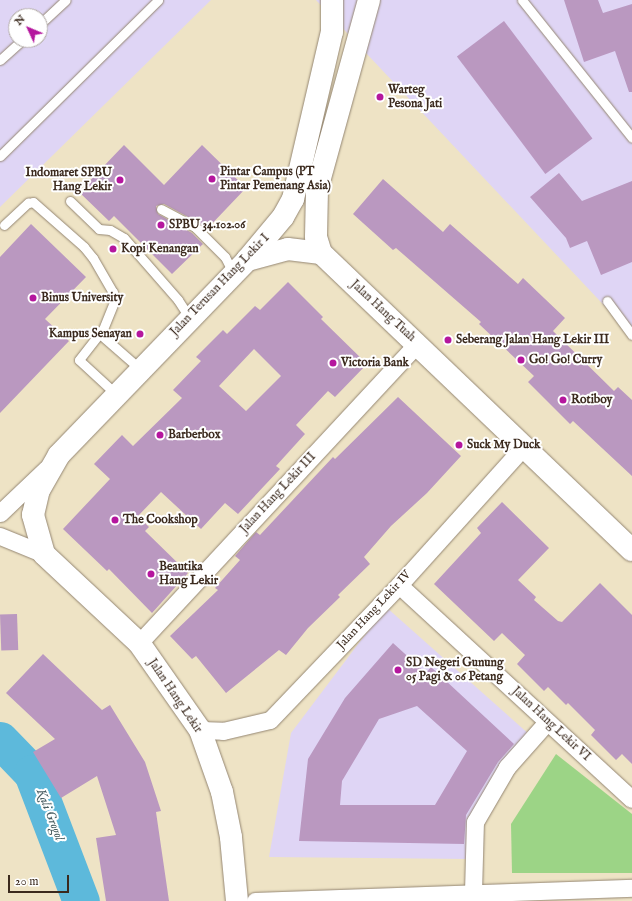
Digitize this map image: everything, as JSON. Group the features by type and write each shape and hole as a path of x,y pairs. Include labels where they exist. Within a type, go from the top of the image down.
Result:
{"main road":[{"name":"Jalan Terusan Hang Lekir I","path":"59,456 189,317 240,267 280,222 293,199 332,32 332,0"},
{"path":"240,267 288,249 321,253 316,237 317,189 369,0"},
{"name":"Jalan Hang Tuah","path":"321,253 632,550"},
{"path":"44,554 33,515 39,490 59,456"},
{"name":"Jalan Hang Lekir","path":"44,554 139,643 200,730 222,792 231,837 237,901"}],"street":[{"name":"Jalan Hang Lekir III","path":"139,643 417,344"},
{"name":"Jalan Hang Lekir IV","path":"200,730 223,731 270,720 399,585 524,446"},
{"name":"Jalan Terusan Hang Lekir I","path":"0,513 59,456"},
{"name":"Jalan Hang Lekir","path":"0,536 44,554"},
{"name":"Jalan Hang Lekir VI","path":"399,585 632,799"},
{"path":"473,892 475,822 507,768 547,722"},
{"path":"254,901 408,898 473,892 561,896 632,888"}],"lane":[{"path":"48,17 66,0"},
{"path":"0,156 158,0"},
{"path":"522,0 632,138"},
{"path":"0,60 13,48"},
{"path":"70,201 99,229 110,230 127,235 178,300 189,317"},
{"path":"4,225 28,203 33,202 84,247 113,292 114,302 110,317 100,334 79,360 116,394"},
{"path":"161,208 196,228 225,256 240,267"},
{"path":"607,300 632,334"},
{"path":"100,334 140,370"}],"shaded area":[{"path":"0,0 211,0 0,207"},
{"path":"316,0 632,0 632,335"},
{"name":"SD Negeri Gunung 05 Pagi & 06 Petang","path":"386,607 531,736 476,836 469,859 269,857 291,733"}],"green space":[{"path":"556,754 632,814 632,873 512,873 511,824"}],"building":[{"path":"564,0 598,0 603,13 632,4 632,92 629,92 615,51 584,62"},
{"path":"504,21 592,138 545,174 457,57"},
{"path":"124,145 164,185 202,145 246,188 206,230 199,223 164,204 156,206 158,214 192,233 203,244 172,274 114,216 109,221 79,192"},
{"path":"559,173 582,201 632,181 632,262 601,275 587,241 570,248 566,238 530,197"},
{"path":"383,179 443,232 450,224 518,284 523,278 565,318 553,331 614,391 618,387 632,400 632,476 573,421 570,424 528,382 534,376 479,324 481,322 396,248 393,250 353,214"},
{"name":"Binus University","path":"31,224 86,277 45,319 69,341 0,413 0,257"},
{"path":"288,282 323,317 321,319 367,364 335,397 328,391 296,425 305,434 276,466 280,469 238,514 225,503 201,529 161,492 138,516 149,527 145,531 188,573 152,613 109,569 107,571 63,529 110,479 94,464 122,435 133,446 182,398 173,390 201,361 196,357 223,330 227,334 255,306 260,310","holes":["254,349 281,376 246,411 219,386"]},
{"path":"398,397 461,456 427,493 391,526 364,557 370,564 338,595 340,597 308,628 286,655 279,650 226,693 196,656 192,659 170,636 218,590 215,588 240,560 235,556 256,532 260,535 333,457 335,459"},
{"path":"502,502 549,548 518,580 536,597 534,600 558,621 562,622 600,583 632,615 632,764 622,754 616,760 591,735 595,730 568,703 566,705 548,687 544,691 517,664 525,655 502,633 494,641 434,584 481,533 477,528"},
{"path":"17,614 18,650 1,651 0,615"},
{"path":"393,643 426,673 431,667 514,744 498,762 466,815 464,844 299,841 308,759 345,698","holes":["417,706 467,751 435,805 340,805 342,781 379,719"]},
{"path":"43,654 102,710 110,705 145,762 161,811 156,812 169,901 106,901 96,838 116,835 97,776 61,798 33,752 55,739 6,693"}],"waterway":[{"name":"Kali Grogol","path":"0,740 32,773 81,901"}],"place":[{"name":"Warteg Pesona Jati","path":"380,97"},
{"name":"Pintar Campus (PT Pintar Pemenang Asia)","path":"212,179"},
{"name":"Indomaret SPBU Hang Lekir","path":"120,180"},
{"name":"SPBU 34.102.06","path":"161,225"},
{"name":"Kopi Kenangan","path":"113,249"},
{"name":"Binus University","path":"33,298"},
{"name":"Kampus Senayan","path":"140,334"},
{"name":"Seberang Jalan Hang Lekir III","path":"448,340"},
{"name":"Go! Go! Curry","path":"521,360"},
{"name":"Victoria Bank","path":"333,363"},
{"name":"Rotiboy","path":"563,400"},
{"name":"Barberbox","path":"160,435"},
{"name":"Suck My Duck","path":"459,445"},
{"name":"The Cookshop","path":"115,520"},
{"name":"Beautika Hang Lekir","path":"151,574"},
{"name":"SD Negeri Gunung 05 Pagi & 06 Petang","path":"398,670"}]}
